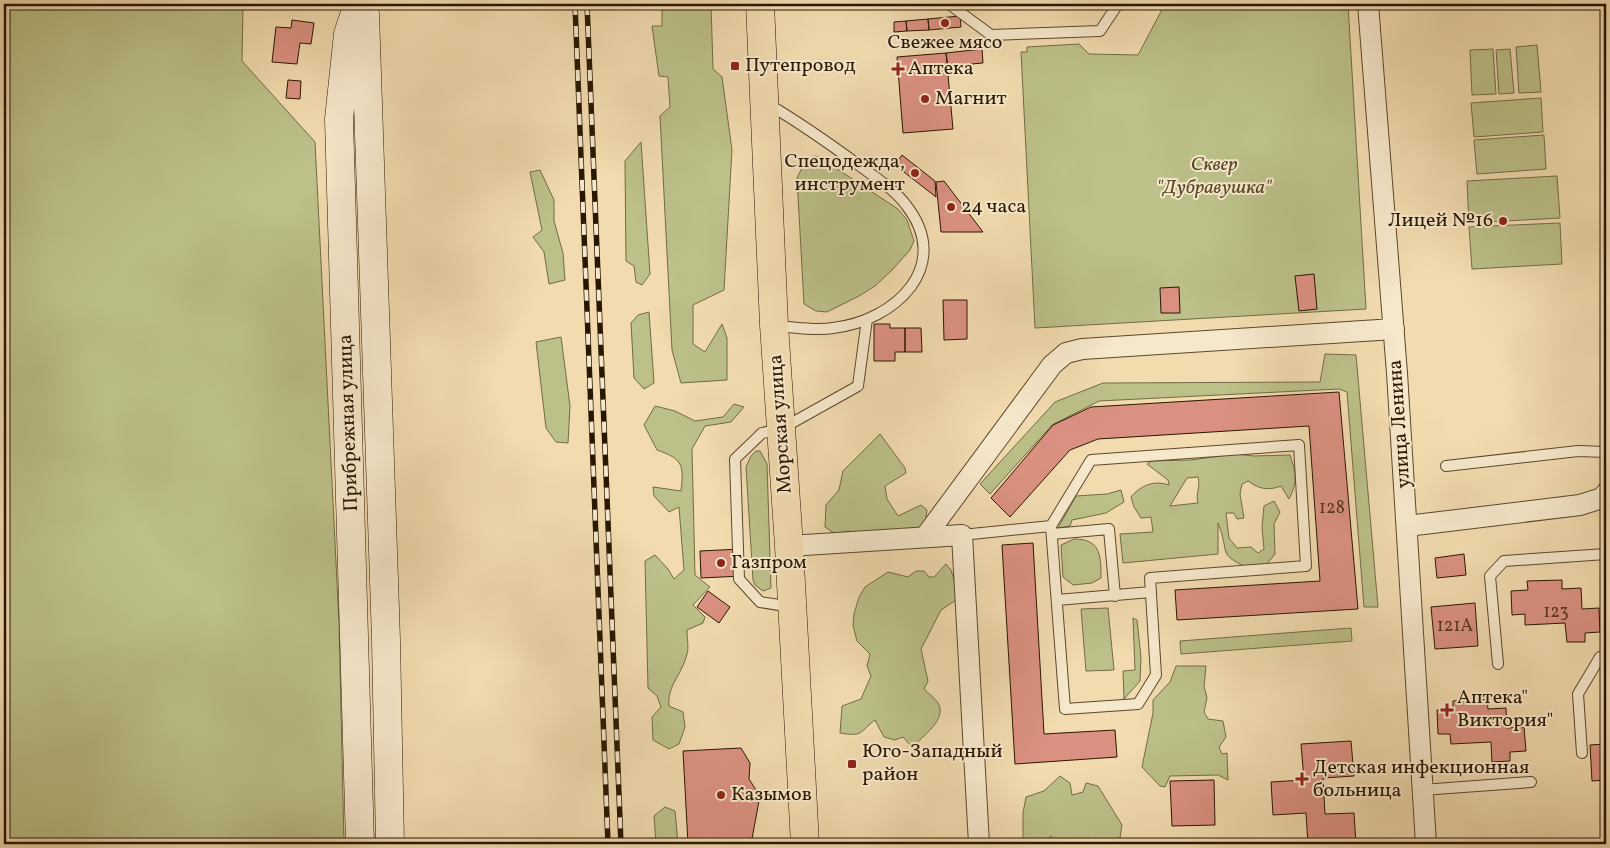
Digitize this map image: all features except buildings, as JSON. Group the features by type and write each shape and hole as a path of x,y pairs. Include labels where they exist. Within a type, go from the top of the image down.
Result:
{"main road":[{"name":"Прибрежная улица","path":"358,4 348,34 354,116 371,663 390,844"},
{"name":"Прибрежная улица","path":"354,116 364,4"},
{"name":"Морская улица","path":"760,4 774,326 789,546 805,844"},
{"name":"Прибрежная улица","path":"360,844 371,663"}],"street":[{"name":"улица Ленина","path":"1368,4 1394,329 1426,844"},
{"path":"925,537 1052,365 1066,353 1082,350 1394,329"},
{"path":"1407,526 1580,505 1602,498 1606,493"},
{"path":"789,546 962,535 979,844"}],"lane":[{"path":"949,4 991,35 1100,30 1118,4"},
{"path":"763,101 810,128 891,189 918,222 923,240 923,258 919,275 910,291 893,305 867,319 831,329 774,326"},
{"path":"792,607 760,602 743,585 737,568 735,459 762,433 781,429 858,386 867,319"},
{"path":"1299,445 1306,566 1150,578 1151,592 1156,675 1138,704 1065,709 1051,530 1091,460 1299,445"},
{"path":"1446,466 1578,452 1606,452"},
{"path":"962,535 1109,529 1115,596"},
{"path":"1498,664 1490,576 1504,561 1606,554"},
{"path":"1057,600 1151,592"},
{"path":"1582,753 1578,694 1600,657"},
{"path":"1422,790 1531,782"}],"green space":[{"path":"4,4 243,4 242,61 315,142 339,623 344,844 4,844"},
{"path":"662,4 711,4 713,69 722,77 732,150 724,290 693,305 693,344 705,352 722,324 727,338 727,380 681,383 672,350 660,116 670,107 668,77 659,76 652,26 662,26"},
{"name":"Сквер \"Дубравушка\"","path":"1165,4 1348,4 1366,309 1035,328 1021,52 1027,52 1027,47 1079,44 1089,54 1138,55"},
{"path":"1537,45 1541,92 1519,93 1516,47"},
{"path":"1493,49 1496,94 1472,95 1470,50"},
{"path":"1510,49 1514,93 1499,94 1496,50"},
{"path":"1541,98 1543,132 1474,137 1471,103"},
{"path":"1544,135 1546,169 1477,174 1474,140"},
{"path":"641,142 650,274 642,285 636,282 634,266 626,261 625,161"},
{"path":"814,156 819,157 898,209 907,220 914,241 910,250 875,286 827,312 816,311 804,304 797,178 802,168"},
{"path":"540,170 554,200 554,221 563,253 565,280 549,284 544,252 533,237 542,230 530,172"},
{"path":"1557,176 1560,218 1469,223 1467,181"},
{"path":"1560,223 1562,264 1472,269 1469,227"},
{"path":"649,312 654,383 644,389 634,378 631,323 638,315"},
{"path":"561,337 570,406 568,443 556,442 546,428 536,342"},
{"path":"1325,354 1356,355 1378,607 1364,607 1347,392 1339,389 1099,401 1052,425 990,494 980,484 1055,402 1103,383 1320,382"},
{"path":"734,404 744,407 731,422 705,426 692,449 695,575 710,587 693,605 705,617 703,623 687,630 687,654 670,692 669,706 683,712 685,727 679,744 669,749 653,740 652,717 661,707 657,696 648,688 645,561 655,555 668,569 674,579 684,570 679,507 669,512 654,496 653,487 681,491 682,469 677,460 657,450 644,425 655,406 675,411 695,421 723,417"},
{"path":"880,434 905,468 906,473 885,486 887,499 898,516 921,505 927,510 924,532 862,533 847,531 835,534 825,527 826,505 839,490 843,471"},
{"path":"756,451 760,451 767,464 771,588 763,591 755,585 753,580 746,467 751,456"},
{"path":"1235,454 1254,456 1290,455 1294,467 1295,482 1289,499 1281,486 1264,488 1248,481 1242,484 1240,494 1244,518 1237,519 1234,513 1226,513 1229,538 1237,548 1251,547 1258,553 1264,549 1262,527 1264,506 1274,501 1280,512 1274,524 1275,554 1267,564 1252,570 1228,556 1218,523 1218,554 1123,563 1120,534 1153,532 1151,517 1141,518 1134,507 1131,497 1139,489 1153,483 1169,485 1168,480 1147,464 1152,461 1191,460","holes":["1198,477 1198,503 1170,506 1187,478"]},
{"path":"1121,490 1124,502 1106,513 1072,520 1070,526 1058,528 1076,496 1107,494"},
{"path":"1074,539 1090,542 1098,550 1101,563 1101,578 1092,583 1073,585 1063,577 1061,545"},
{"path":"946,564 951,570 959,598 941,610 921,649 928,681 924,689 938,703 940,715 937,721 912,747 903,737 895,740 884,737 875,720 857,734 840,733 842,706 861,699 871,676 867,666 870,654 857,641 853,626 859,597 865,587 888,572 908,577 916,571 924,571 929,577 934,577"},
{"path":"1108,608 1114,670 1086,671 1081,609"},
{"path":"1133,618 1137,620 1141,657 1140,681 1124,699 1123,671 1135,670"},
{"path":"1351,628 1352,641 1181,654 1180,641"},
{"path":"1176,666 1206,666 1204,686 1207,698 1204,712 1208,719 1223,721 1226,737 1219,747 1222,754 1227,753 1228,780 1218,775 1170,776 1165,787 1160,786 1142,767 1153,713 1153,700 1170,682"},
{"path":"1060,776 1070,783 1072,795 1083,792 1086,783 1098,786 1122,825 1119,844 1088,838 1085,844 1057,844 1051,836 1043,844 1023,844 1023,813 1026,797 1044,791"},
{"path":"665,807 675,811 678,844 656,844 654,816"}],"railway":[{"path":"575,4 608,844"},
{"path":"587,4 621,844"}],"place":[{"name":"Свежее мясо","path":"945,23"},
{"name":"Путепровод","path":"735,66"},
{"name":"Аптека","path":"898,69"},
{"name":"Магнит","path":"925,99"},
{"name":"Спецодежда, инструмент","path":"915,173"},
{"name":"24 часа","path":"951,207"},
{"name":"Лицей №16","path":"1503,221"},
{"name":"Газпром","path":"721,563"},
{"name":"Аптека\" Виктория\"","path":"1447,710"},
{"name":"Юго-Западный район","path":"852,764"},
{"name":"Детская инфекционная больница","path":"1302,779"},
{"name":"Казымов","path":"721,795"}]}
